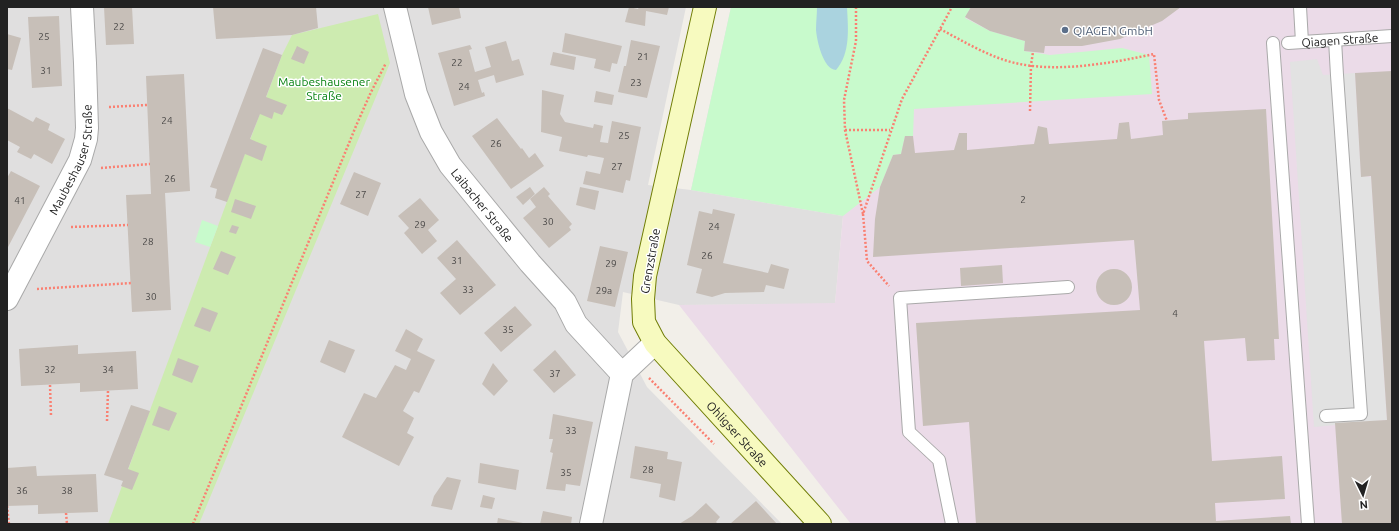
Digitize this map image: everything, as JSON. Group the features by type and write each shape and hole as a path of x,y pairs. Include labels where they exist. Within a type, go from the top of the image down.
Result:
{"main road":[{"name":"Grenzstraße","path":"655,343 644,322 643,299 645,276 705,7"},
{"name":"Ohligser Straße","path":"655,343 820,524"}],"street":[{"name":"Maubeshauser Straße","path":"9,295 80,160 86,139 85,62 82,7"},
{"name":"Laibacher Straße","path":"395,7 416,94 431,132 450,164 526,258 565,302 576,324 628,368"},
{"path":"591,524 628,368 655,343"}],"lane":[{"path":"1300,7 1302,42"},
{"name":"Qiagen Straße","path":"1288,43 1392,36"},
{"path":"1326,416 1361,414 1335,40"},
{"path":"1273,43 1308,524"},
{"path":"952,524 939,460 909,432 900,298 1068,287"}],"path":[{"path":"856,7 856,40 844,100 845,130 863,214 867,261 900,298"},
{"path":"863,214 890,130 902,100 952,7"},
{"path":"940,29 983,51 1014,63 1031,65 1080,67 1154,54 1159,100 1167,121"},
{"path":"193,524 371,92 392,52 404,47"},
{"path":"1030,111 1031,65 1033,52"},
{"path":"86,109 147,105"},
{"path":"845,130 890,130"},
{"path":"75,170 150,164"},
{"path":"44,228 128,224"},
{"path":"9,295 131,283"},
{"path":"628,368 718,448"},
{"path":"50,385 51,416"},
{"path":"107,421 108,391"},
{"path":"7,506 9,524"},
{"path":"66,513 67,524"}],"shaded area":[{"path":"7,7 686,7 648,185 691,190 843,216 835,304 679,305 623,292 618,332 647,387 782,524 7,524"},
{"path":"731,7 1392,7 1392,524 851,524 679,305 835,303 843,216 691,190"},
{"path":"1317,59 1323,75 1355,73 1361,176 1371,177 1387,420 1314,427 1290,62"}],"green space":[{"path":"731,7 971,7 965,18 990,31 1025,41 1024,51 1050,55 1122,48 1149,55 1152,94 914,109 913,136 905,136 901,154 893,155 880,187 843,216 691,190"},
{"name":"Maubeshausener Straße","path":"378,14 390,63 199,524 108,524 236,177 282,55 292,35"},
{"path":"202,220 218,226 210,247 195,242"}],"water":[{"path":"817,7 847,7 848,40 844,56 836,70 831,68 824,60 819,47 816,30"}],"building":[{"path":"104,7 132,7 134,44 106,45"},
{"path":"213,7 316,7 318,28 292,35 216,39"},
{"path":"428,7 459,7 461,18 432,25"},
{"path":"629,7 638,9 639,7 669,7 667,15 646,11 645,26 625,22"},
{"name":"QIAGEN GmbH","path":"971,7 1181,7 1162,21 1120,39 1082,46 1045,46 1044,53 1024,51 1025,41 990,31 965,17"},
{"path":"59,16 62,86 32,88 28,17"},
{"path":"565,33 622,46 617,64 612,63 610,72 594,68 596,59 562,52"},
{"path":"7,34 21,38 12,70 7,69"},
{"path":"631,40 660,46 647,98 618,92 624,66 626,66"},
{"path":"506,41 512,61 519,59 524,75 496,83 494,75 478,80 482,93 484,92 485,96 454,106 438,53 470,45 472,49 469,50 475,72 491,67 485,47"},
{"path":"297,46 309,52 304,64 291,59"},
{"path":"263,48 282,55 266,97 287,105 282,115 274,112 272,119 260,114 250,139 267,146 262,161 245,154 227,202 215,198 217,189 210,187"},
{"path":"553,52 576,57 574,70 550,65"},
{"path":"1392,71 1392,524 1342,524 1335,423 1387,420 1371,176 1361,177 1355,73"},
{"path":"184,74 190,191 165,193 171,310 132,312 126,195 151,194 146,76"},
{"path":"542,90 564,95 560,114 565,122 593,128 594,124 603,126 600,142 608,143 612,121 641,127 630,181 626,180 623,193 583,184 586,171 600,174 604,158 588,155 587,157 559,151 562,137 541,132"},
{"path":"596,91 614,95 612,105 594,102"},
{"path":"7,108 33,122 36,117 50,124 48,130 65,139 52,164 34,154 31,159 17,152 20,147 7,140"},
{"path":"1266,109 1279,339 1274,339 1275,360 1247,361 1245,338 1204,341 1212,461 1282,456 1285,499 1215,503 1216,521 1290,516 1291,524 976,524 969,422 923,426 916,323 1140,310 1134,240 873,257 875,219 880,187 893,155 901,154 905,136 913,136 915,153 954,150 959,133 967,133 967,150 1034,144 1038,126 1047,128 1049,144 1117,139 1119,123 1129,122 1131,139 1163,135 1162,121 1188,119 1188,113"},
{"path":"497,118 529,158 535,153 544,166 511,189 472,136"},
{"path":"11,171 40,186 7,249 7,178"},
{"path":"354,172 381,183 368,216 340,204"},
{"path":"530,187 535,194 523,205 516,197"},
{"path":"544,187 550,194 548,196 572,224 569,227 571,230 549,248 523,218 536,207 530,199"},
{"path":"580,187 599,191 595,210 576,205"},
{"path":"420,198 439,220 428,230 437,241 422,254 404,233 409,228 398,216"},
{"path":"235,199 256,206 251,219 231,212"},
{"path":"713,209 735,214 723,263 768,273 771,264 789,269 784,289 766,285 764,292 725,293 712,297 696,293 702,269 687,265 699,211 712,214"},
{"path":"232,225 239,227 236,234 229,232"},
{"path":"457,240 496,285 460,315 440,293 456,279 437,258"},
{"path":"600,246 628,252 615,307 587,301"},
{"path":"221,251 236,257 228,275 213,269"},
{"path":"1002,265 1003,283 961,286 960,268"},
{"path":"1118,269 1127,274 1131,280 1131,294 1127,300 1118,305 1110,305 1101,300 1097,294 1096,283 1101,274 1107,270"},
{"path":"515,306 532,325 501,352 484,333"},
{"path":"202,307 218,313 210,332 194,326"},
{"path":"406,329 423,339 417,351 435,360 419,393 414,391 403,411 414,418 407,433 414,437 399,466 342,437 364,393 376,398 395,365 406,370 411,359 395,351"},
{"path":"329,340 355,350 345,373 320,362"},
{"path":"78,345 78,354 136,351 138,389 80,392 80,383 21,386 19,349"},
{"path":"555,350 576,375 554,393 533,370"},
{"path":"178,358 199,366 192,383 172,375"},
{"path":"493,363 508,381 494,396 482,384"},
{"path":"131,405 150,411 128,469 139,473 132,490 121,486 123,481 104,475"},
{"path":"159,406 177,413 169,431 152,425"},
{"path":"553,414 593,422 580,486 566,484 565,491 546,489 553,453 550,452 553,439 549,439"},
{"path":"635,446 668,452 667,459 682,462 675,501 659,497 661,484 630,478"},
{"path":"480,463 519,470 516,490 478,483"},
{"path":"36,466 37,476 96,474 98,512 38,514 38,505 7,506 7,468"},
{"path":"447,477 461,480 452,510 431,506 434,496"},
{"path":"483,495 495,498 492,509 480,507"},
{"path":"756,501 777,524 730,524"},
{"path":"706,503 720,517 716,522 718,524 679,524 692,516"},
{"path":"543,511 572,517 571,524 540,524"},
{"path":"498,518 523,523 523,524 497,524"}],"place":[{"name":"QIAGEN GmbH","path":"1065,30"}]}
